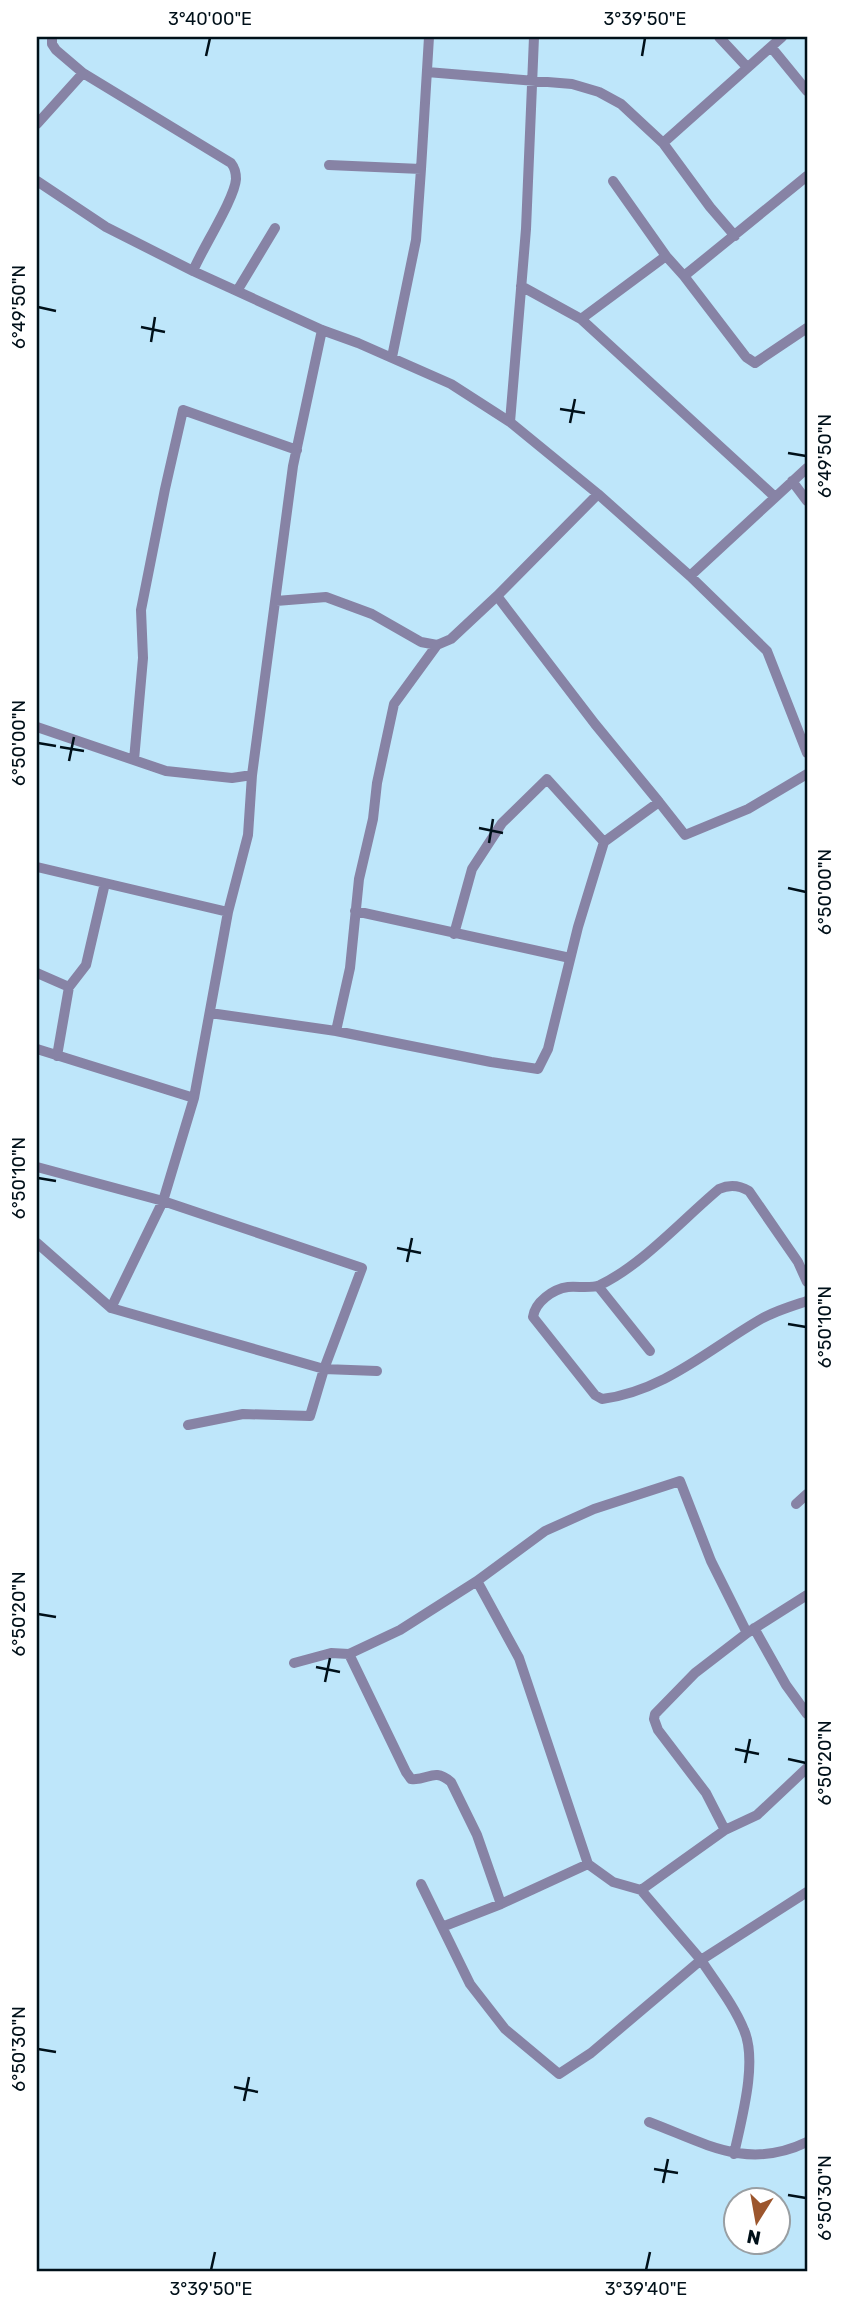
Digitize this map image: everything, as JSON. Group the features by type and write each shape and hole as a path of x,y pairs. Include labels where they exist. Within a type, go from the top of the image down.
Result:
{"street":[{"path":"392,357 416,240 429,37"},
{"path":"510,422 529,184 534,37"},
{"path":"719,37 747,67"},
{"path":"663,143 782,37"},
{"path":"49,39 56,50 83,73 220,156 235,169 236,177 231,195 193,271"},
{"path":"771,47 807,91"},
{"path":"426,72 532,79 572,84 599,92 621,104 663,143 735,236"},
{"path":"37,124 83,73"},
{"path":"329,166 421,169"},
{"path":"37,181 106,227 193,271 322,330 392,357 451,384 510,422 598,494 690,576 767,651 807,753"},
{"path":"613,181 666,256 746,357 755,363 807,328"},
{"path":"684,276 806,181"},
{"path":"237,291 275,228"},
{"path":"581,319 666,256"},
{"path":"521,286 581,319 774,496"},
{"path":"111,1307 163,1201 194,1098 228,912 248,835 252,775 297,450 322,330"},
{"path":"134,760 143,658 141,611 183,410 297,450"},
{"path":"690,576 807,468"},
{"path":"792,481 807,501"},
{"path":"336,1031 350,968 359,879 373,820 377,783 394,704 437,645 451,639 497,596 598,494"},
{"path":"497,596 595,724 685,835 748,809 807,774"},
{"path":"276,601 326,597 372,614 421,642 437,645"},
{"path":"37,727 166,771 232,778 252,775"},
{"path":"454,934 472,869 502,823 547,779 604,842"},
{"path":"210,1013 336,1031 538,1069 548,1049 570,958 604,842 659,803"},
{"path":"37,867 228,912"},
{"path":"57,1055 69,987 86,965 105,883"},
{"path":"355,911 570,958"},
{"path":"37,973 69,987"},
{"path":"37,1049 194,1098"},
{"path":"37,1167 163,1201 362,1268 324,1369 310,1416 243,1414 188,1425"},
{"path":"807,1282 798,1262 749,1191 743,1187 726,1185 640,1258 598,1286 562,1289 539,1304 533,1317 601,1399 622,1397 640,1391 696,1363 763,1318 807,1301"},
{"path":"37,1243 111,1307 324,1369 377,1371"},
{"path":"598,1286 650,1351"},
{"path":"294,1663 331,1653 349,1654 400,1630 477,1581 545,1531 594,1509 680,1481 710,1561 750,1630 807,1714"},
{"path":"796,1504 807,1494"},
{"path":"477,1581 519,1658 588,1864 613,1882 640,1889 701,1960 746,2032 749,2064 747,2094 734,2154"},
{"path":"725,1830 706,1793 658,1730 654,1719 659,1709 695,1673 750,1630 807,1595"},
{"path":"349,1654 411,1779 419,1780 434,1774 444,1776 451,1782 477,1835 501,1904"},
{"path":"640,1889 725,1830 757,1815 807,1769"},
{"path":"442,1927 501,1904 588,1864"},
{"path":"421,1884 470,1984 505,2029 559,2074 591,2053 701,1960 807,1892"},
{"path":"649,2122 734,2154 767,2155 791,2149 807,2141"}]}
